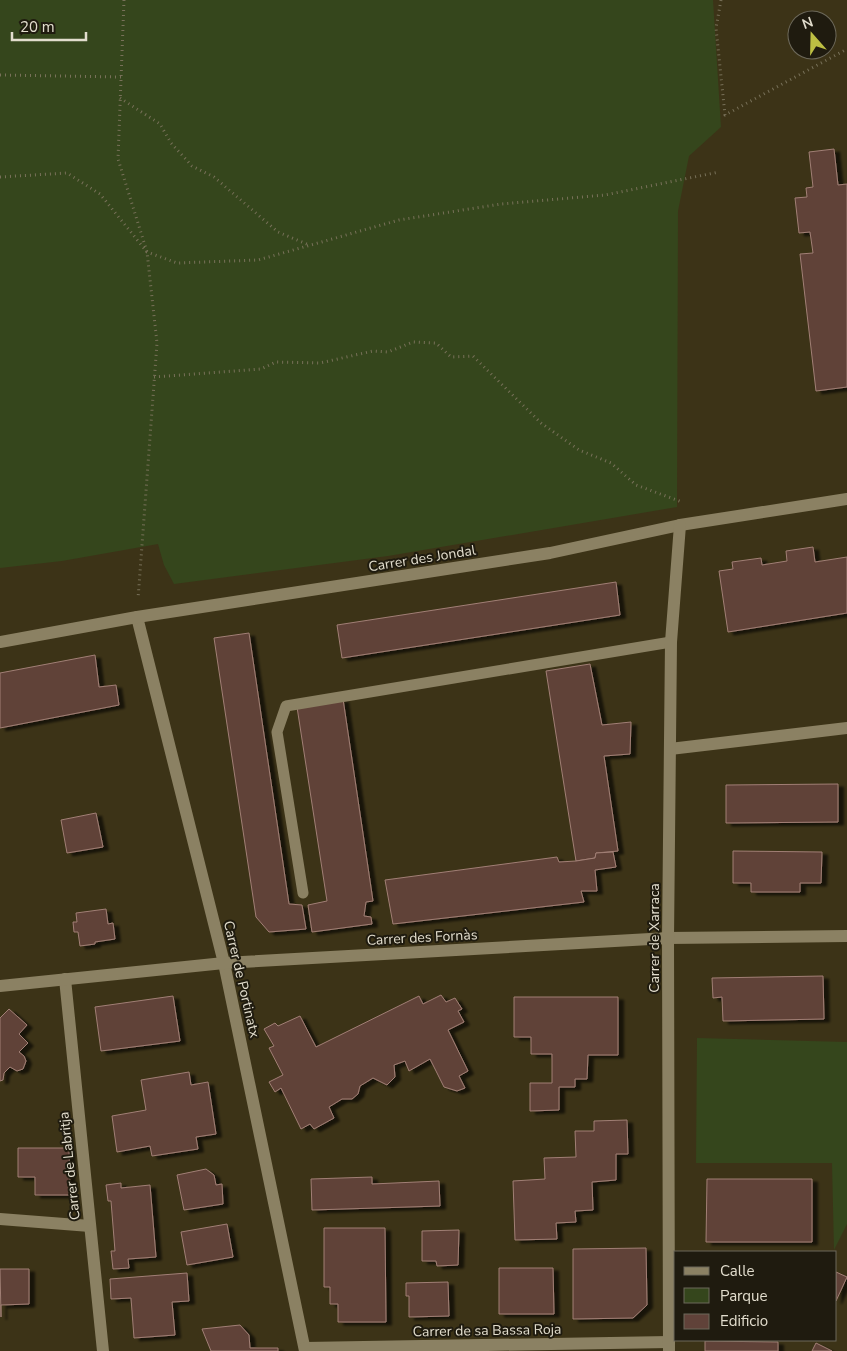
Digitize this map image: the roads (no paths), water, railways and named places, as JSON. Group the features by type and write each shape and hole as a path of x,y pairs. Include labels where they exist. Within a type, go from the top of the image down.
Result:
{"street":[{"name":"Carrer des Jondal","path":"0,642 137,617 550,553 680,525 847,499"},
{"name":"Carrer de Xarraca","path":"669,1347 668,938 671,642 680,525"},
{"name":"Carrer de Portinatx","path":"137,617 224,963 305,1349"},
{"path":"670,749 847,728"},
{"name":"Carrer des Fornàs","path":"0,986 224,963 668,938 847,936"},
{"name":"Carrer de Labritja","path":"65,979 103,1351"},
{"path":"0,1219 90,1226"},
{"name":"Carrer de sa Bassa Roja","path":"305,1349 669,1347"}],"lane":[{"path":"303,893 277,732 286,706 671,642"}]}
